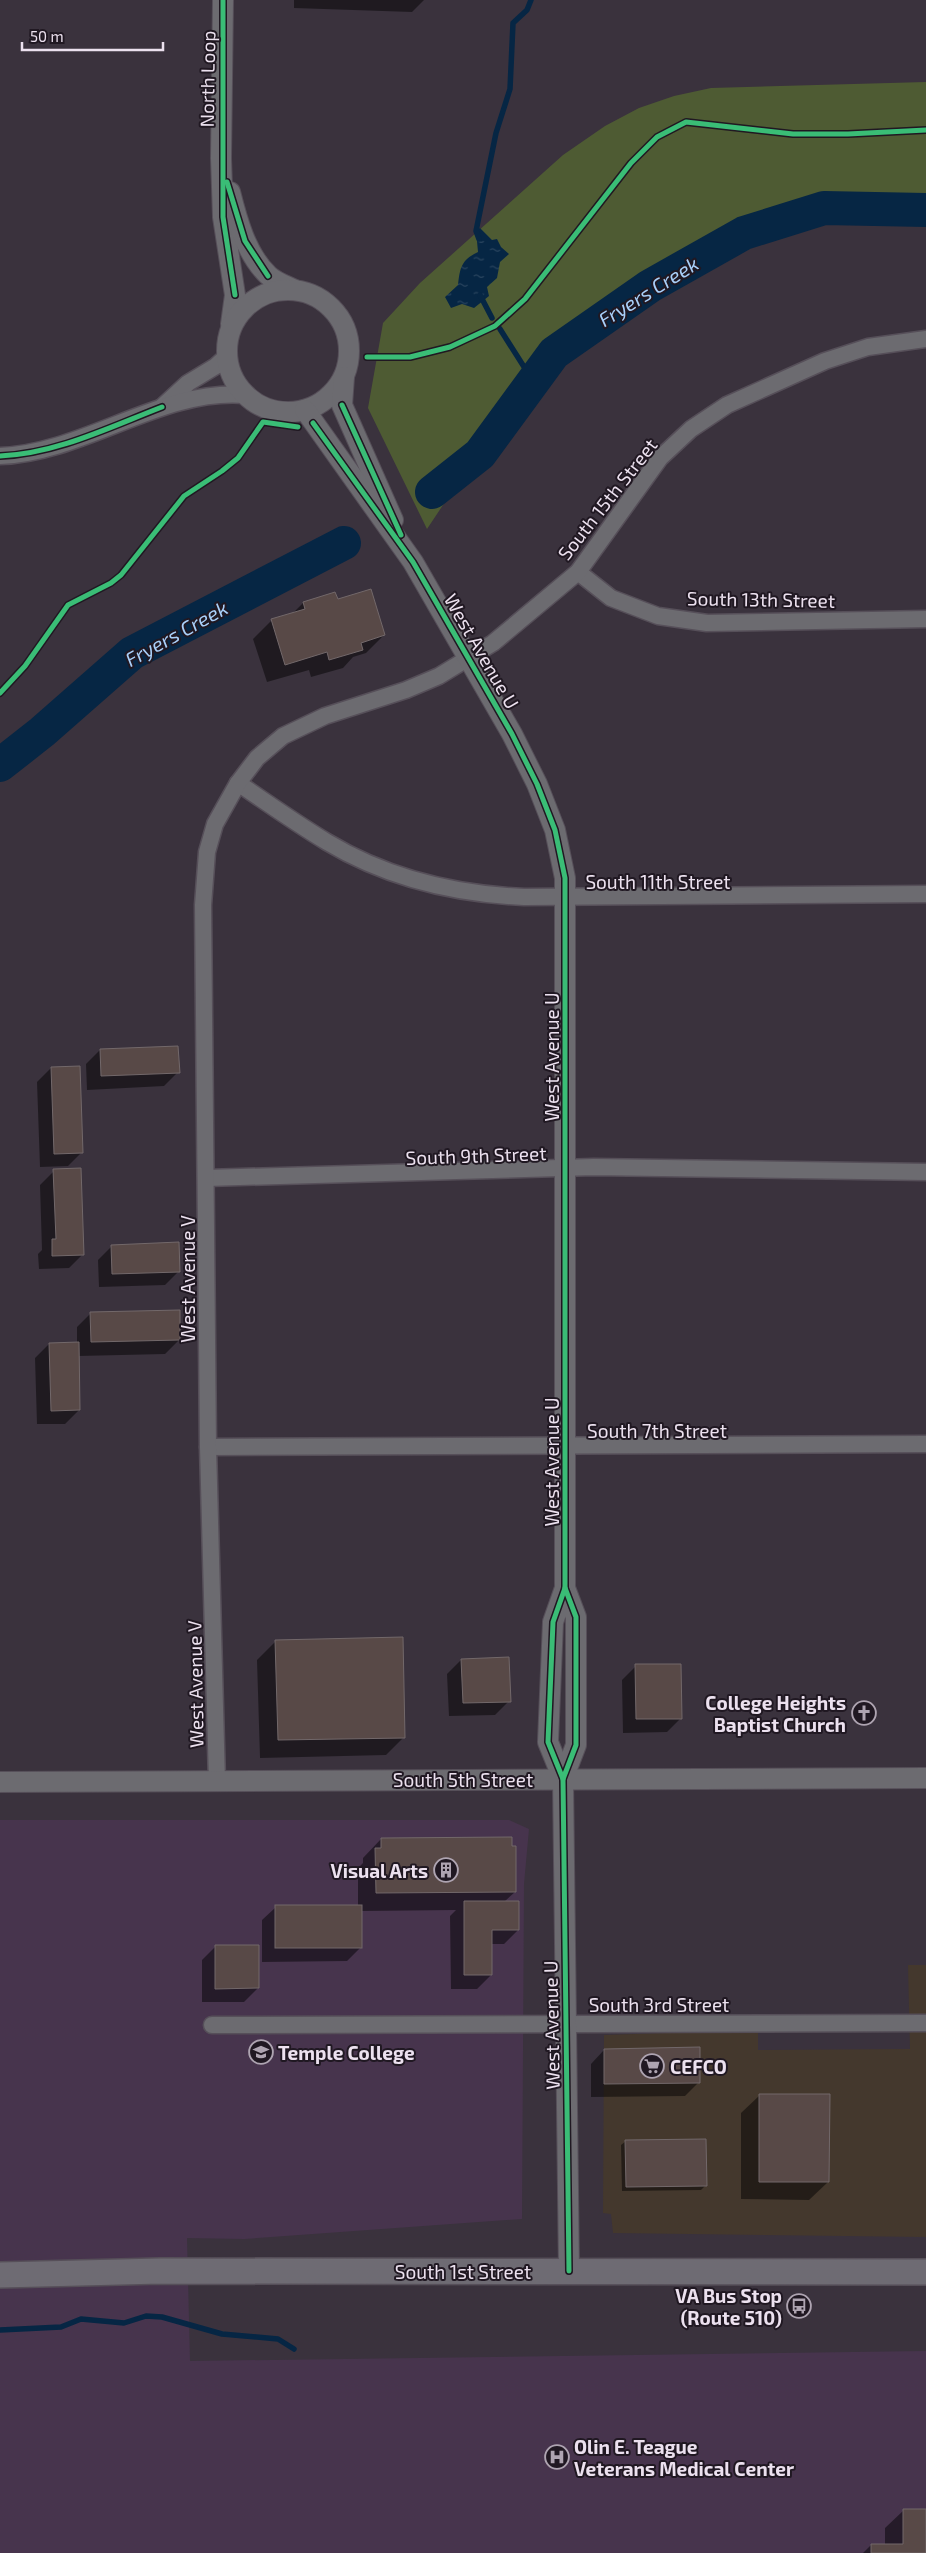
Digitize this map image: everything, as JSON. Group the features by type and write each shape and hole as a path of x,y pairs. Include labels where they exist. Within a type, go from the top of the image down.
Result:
{"main road":[{"name":"South 1st Street","path":"0,2275 108,2271 926,2272"}],"street":[{"name":"North Loop","path":"223,0 223,218 235,295 231,328"},
{"name":"North Loop","path":"222,158 234,209 245,241 268,276 295,290"},
{"path":"295,290 310,294 324,302 336,313 344,327 348,342 348,358 345,374 333,392 315,406 289,413 273,411 258,405 245,395 236,384 226,356 231,328 238,314 257,299 279,291 295,290"},
{"name":"South 15th Street","path":"238,782 257,758 283,736 325,716 406,690 439,676 493,643 578,572 660,458 691,429 727,405 825,361 868,347 926,339"},
{"path":"162,407 188,383 216,366 226,356"},
{"name":"West Avenue U","path":"345,374 342,406 413,562"},
{"path":"0,456 20,456 73,441 162,407 225,394 245,395"},
{"name":"West Avenue U","path":"305,410 413,562 512,734 537,784 555,830 565,878 565,1588 553,1622 548,1742 562,1779 569,2271"},
{"name":"South 13th Street","path":"578,572 611,598 658,616 707,622 926,619"},
{"name":"South 11th Street","path":"238,782 328,843 380,868 420,883 497,896 926,894"},
{"name":"West Avenue V","path":"217,1782 208,1447 203,905 207,852 215,824 238,782"},
{"name":"South 9th Street","path":"206,1178 566,1167 926,1172"},
{"name":"South 7th Street","path":"208,1447 926,1444"},
{"name":"West Avenue U","path":"562,1779 576,1745 576,1617 565,1588"},
{"name":"South 5th Street","path":"0,1782 926,1778"},
{"name":"South 3rd Street","path":"212,2025 926,2023"}],"shaded area":[{"name":"Temple College","path":"0,1820 509,1820 529,1829 524,1884 522,2219 244,2239 187,2238 190,2361 926,2351 926,2553 0,2553"},
{"path":"908,1965 926,1965 926,2237 613,2233 611,2214 603,2213 604,2035 758,2030 758,2050 910,2049"}],"green space":[{"path":"926,82 926,203 821,203 739,226 692,251 551,351 517,394 427,529 368,408 383,323 420,283 563,155 605,126 639,108 674,96 711,88"}],"water":[{"path":"480,228 492,240 497,239 501,247 509,254 500,262 497,278 487,287 489,296 474,308 462,304 451,308 445,297 458,285 462,265 468,258 478,252 476,231"}],"building":[{"path":"371,589 385,635 361,643 363,650 329,660 327,652 285,665 271,619 305,609 303,602 335,592 338,599"},
{"path":"178,1046 180,1073 101,1076 100,1049"},
{"path":"80,1066 83,1153 54,1154 51,1067"},
{"path":"81,1168 84,1255 52,1256 52,1239 56,1239 53,1169"},
{"path":"179,1242 180,1272 112,1274 111,1245"},
{"path":"180,1310 180,1340 91,1342 90,1312"},
{"path":"79,1342 80,1410 51,1411 49,1343"},
{"path":"403,1637 405,1738 278,1740 275,1640"},
{"path":"509,1657 511,1702 463,1703 461,1659"},
{"path":"635,1664 681,1664 682,1719 636,1719"},
{"name":"Visual Arts","path":"512,1837 512,1846 516,1846 516,1892 376,1893 375,1848 381,1848 381,1838"},
{"path":"464,1901 519,1901 519,1930 492,1930 492,1975 464,1975"},
{"path":"275,1905 362,1905 362,1948 275,1948"},
{"path":"215,1945 259,1945 259,1988 215,1989"},
{"name":"CEFCO","path":"700,2047 700,2083 604,2084 604,2049"},
{"path":"759,2094 830,2094 829,2182 759,2182"},
{"path":"706,2139 707,2186 626,2187 625,2140"},
{"path":"903,2509 926,2509 926,2553 871,2553 871,2544 903,2544"}],"waterway":[{"path":"479,239 476,231 496,133 510,89 513,23 527,10 531,0"},
{"name":"Fryers Creek","path":"432,492 480,454 554,353 650,286 744,233 824,208 926,210"},
{"path":"480,295 492,318"},
{"path":"500,329 533,381"},
{"name":"Fryers Creek","path":"0,765 42,732 132,653 344,543"},
{"path":"0,2330 61,2327 81,2319 124,2323 146,2316 162,2317 222,2334 278,2339 294,2349"}],"cycle path":[{"path":"223,0 223,217 235,295"},
{"path":"367,357 410,357 450,347 495,326 525,299 631,163 657,137 686,122 793,134 848,134 926,130"},
{"path":"227,182 245,241 268,276"},
{"path":"342,405 401,535"},
{"path":"0,456 21,454 62,445 162,407"},
{"path":"0,693 25,666 68,605 111,583 121,575 184,496 238,458 263,422 298,427"},
{"path":"313,423 413,562 512,734 537,784 555,830 565,878 565,1588 553,1622 548,1742 563,1779 569,2271"},
{"path":"563,1779 576,1745 576,1617 565,1588"}],"place":[{"name":"College Heights Baptist Church","path":"864,1713"},
{"name":"Visual Arts","path":"446,1870"},
{"name":"Temple College","path":"261,2052"},
{"name":"CEFCO","path":"652,2066"},
{"name":"VA Bus Stop (Route 510)","path":"799,2306"},
{"name":"Olin E. Teague Veterans Medical Center","path":"557,2457"}]}
